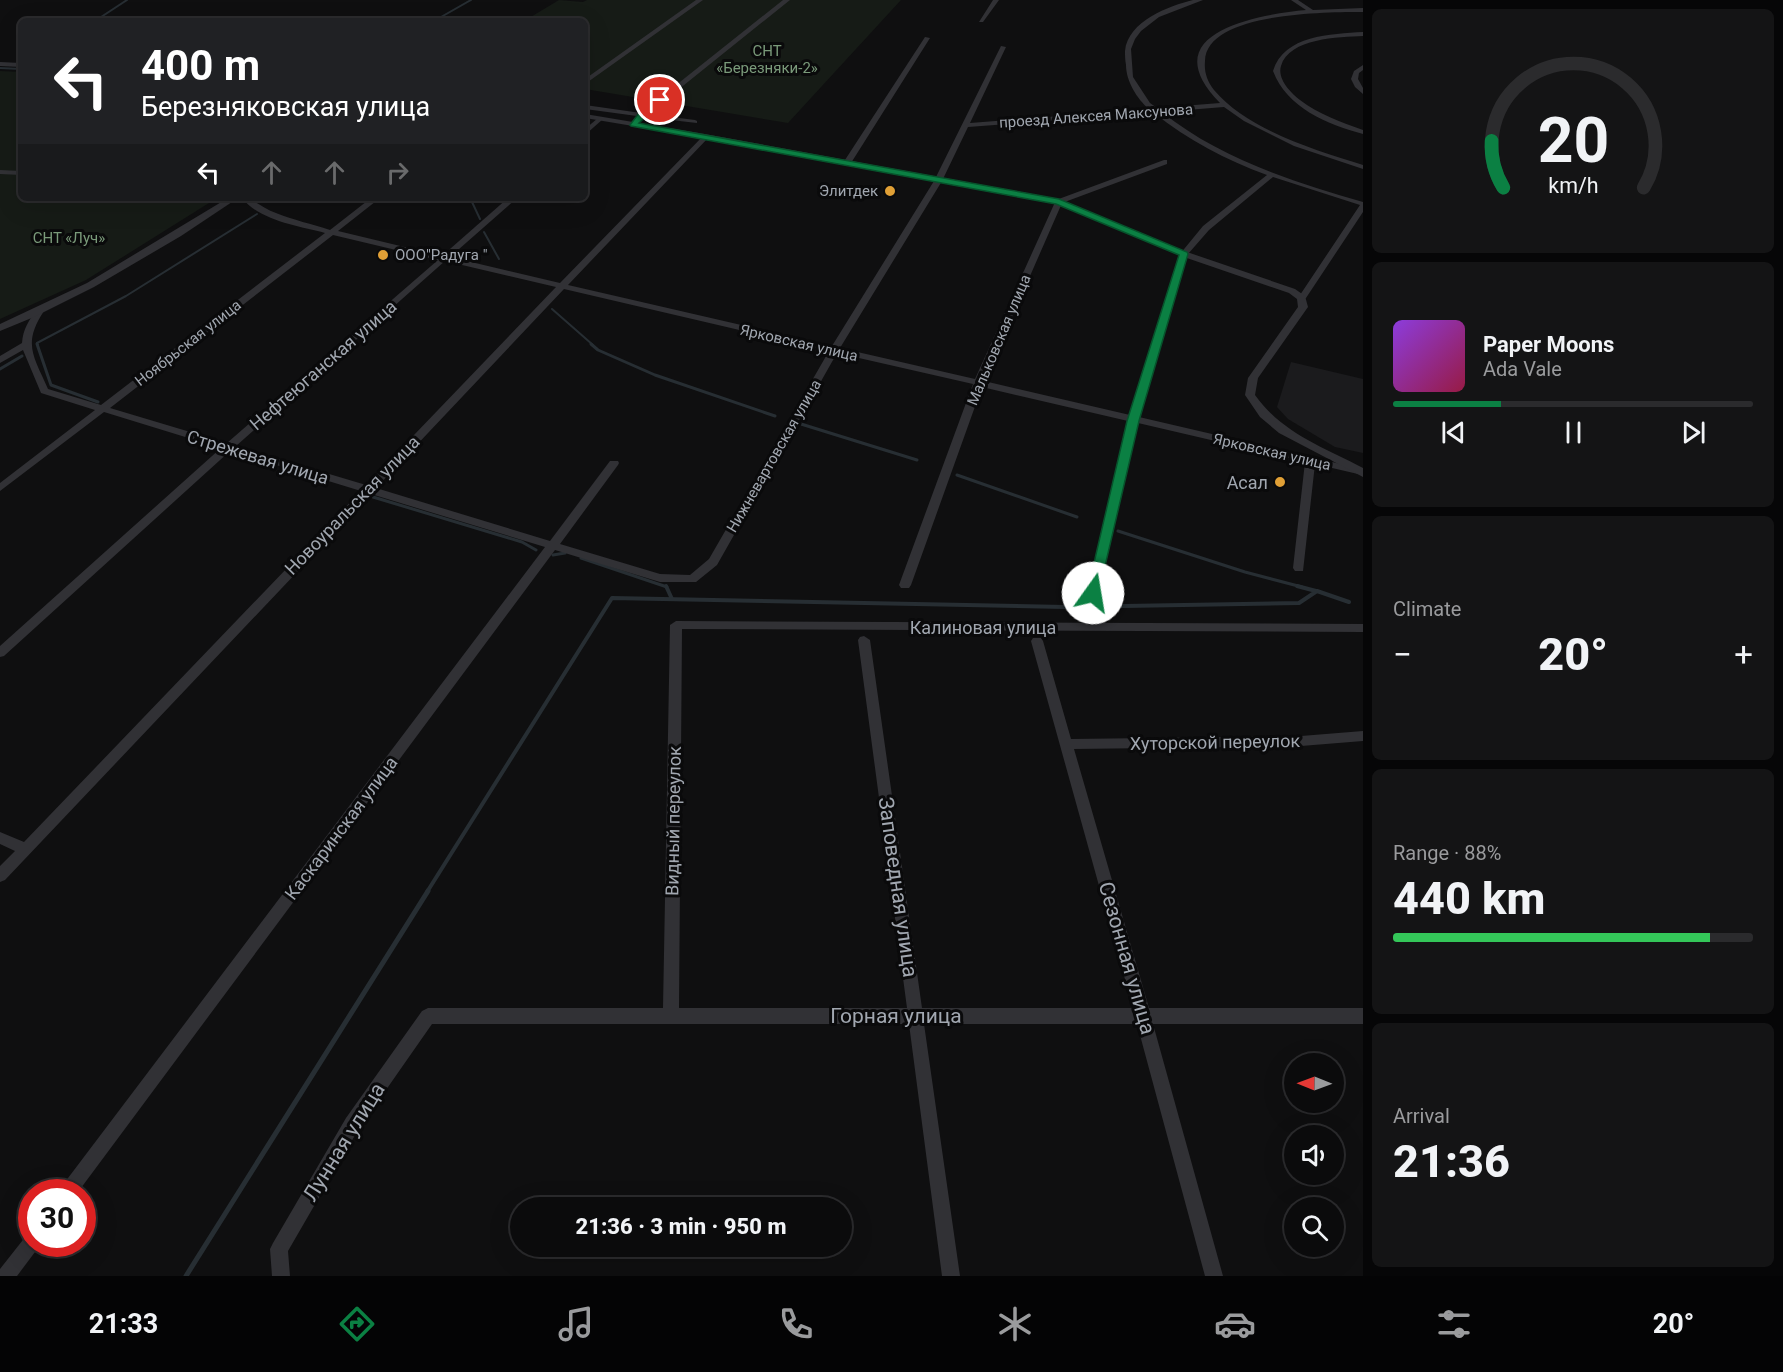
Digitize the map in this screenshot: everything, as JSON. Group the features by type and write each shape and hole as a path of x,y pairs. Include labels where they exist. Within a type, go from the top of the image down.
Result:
{"street":[{"path":"588,80 700,0"},
{"path":"634,125 642,114 788,0"},
{"path":"981,21 996,0"},
{"path":"1200,0 1179,6 1153,19 1134,35 1129,44 1126,64 1129,75 1139,93 1156,111 1206,146 1271,175 1363,205 1302,298 1303,307 1253,378 1250,395 1263,415 1283,431 1361,472"},
{"path":"1294,0 1311,11"},
{"path":"1363,10 1311,11 1249,21 1226,30 1210,41 1201,55 1201,70 1209,87 1227,105 1254,124 1290,142 1363,167"},
{"path":"1363,34 1326,38 1298,45 1281,57 1276,71 1280,82 1297,100 1327,118 1363,132"},
{"path":"847,164 927,38"},
{"name":"Нижневартовская улица","path":"660,578 692,579 713,562 833,351 938,181 1004,47"},
{"path":"0,64 18,65"},
{"path":"1363,67 1355,72 1353,77 1354,83 1363,92"},
{"name":"проезд Алексея Максунова","path":"965,125 1227,105"},
{"path":"588,107 695,122"},
{"path":"588,117 705,136 938,181 1059,201 1184,254 1281,286 1302,298"},
{"path":"588,130 600,119"},
{"name":"Новоуральская улица","path":"0,876 366,489 705,136"},
{"path":"1059,201 1164,162"},
{"path":"0,172 18,173"},
{"path":"1093,593 1133,421 1184,254 1206,228 1271,175"},
{"path":"0,328 40,311 149,252 229,201"},
{"name":"Ярковская улица","path":"248,201 265,211 330,232 1133,421 1361,472"},
{"name":"Ноябрьская улица","path":"0,488 372,201"},
{"name":"Нефтеюганская улица","path":"0,653 227,448 510,201"},
{"name":"Мальковская улица","path":"905,585 978,384 1059,201"},
{"path":"0,360 25,345 28,325 40,311"},
{"name":"Стрежевая улица","path":"25,345 44,391 660,578"},
{"path":"1299,568 1310,461"},
{"name":"Каскаринская улица","path":"78,1179 614,463"},
{"name":"Калиновая улица","path":"676,625 1363,628"},
{"name":"Видный переулок","path":"671,1016 676,625"},
{"name":"Заповедная улица","path":"864,640 951,1276"},
{"name":"Сезонная улица","path":"1038,641 1214,1276"},
{"name":"Хуторской переулок","path":"1066,744 1301,741 1363,736"},
{"path":"0,838 26,849"},
{"name":"Горная улица","path":"428,1016 1363,1016"},
{"name":"Лунная улица","path":"280,1276 279,1249 352,1124 428,1016"},
{"path":"6,1276 21,1257"}],"shaded area":[{"path":"1291,362 1363,379 1363,453 1335,447 1288,419 1277,407"}],"green space":[{"name":"СНТ «Березняки-2»","path":"559,0 583,2 587,0 901,0 788,123 588,90 588,18 529,18"},
{"name":"СНТ «Луч»","path":"0,71 18,72 18,201 212,201 86,280 0,319"}],"waterway":[{"path":"100,18 127,0"},
{"path":"439,18 471,0"},
{"path":"0,68 18,69"},
{"path":"470,201 480,219"},
{"path":"38,345 37,343 126,296 257,214"},
{"path":"484,232 499,259"},
{"path":"552,309 593,345"},
{"path":"37,344 51,385 98,402"},
{"path":"591,344 598,350 655,375 775,416"},
{"path":"0,369 22,356"},
{"path":"801,424 917,460"},
{"path":"957,475 1077,517"},
{"path":"373,497 522,542 536,550"},
{"path":"1118,531 1245,572 1302,587"},
{"path":"553,555 565,553"},
{"path":"581,558 666,587"},
{"path":"1297,586 1316,591"},
{"path":"666,587 672,599"},
{"path":"427,892 612,598 1065,607 1299,603 1317,591 1349,602"},
{"path":"186,1276 428,891"}],"place":[{"name":"Элитдек","path":"890,191"},
{"name":"ООО\"Радуга \"","path":"383,255"},
{"name":"Асал","path":"1280,482"}],"route":[{"path":"660,100 642,114 634,125 1059,201 1184,254 1133,421 1093,593"}]}
